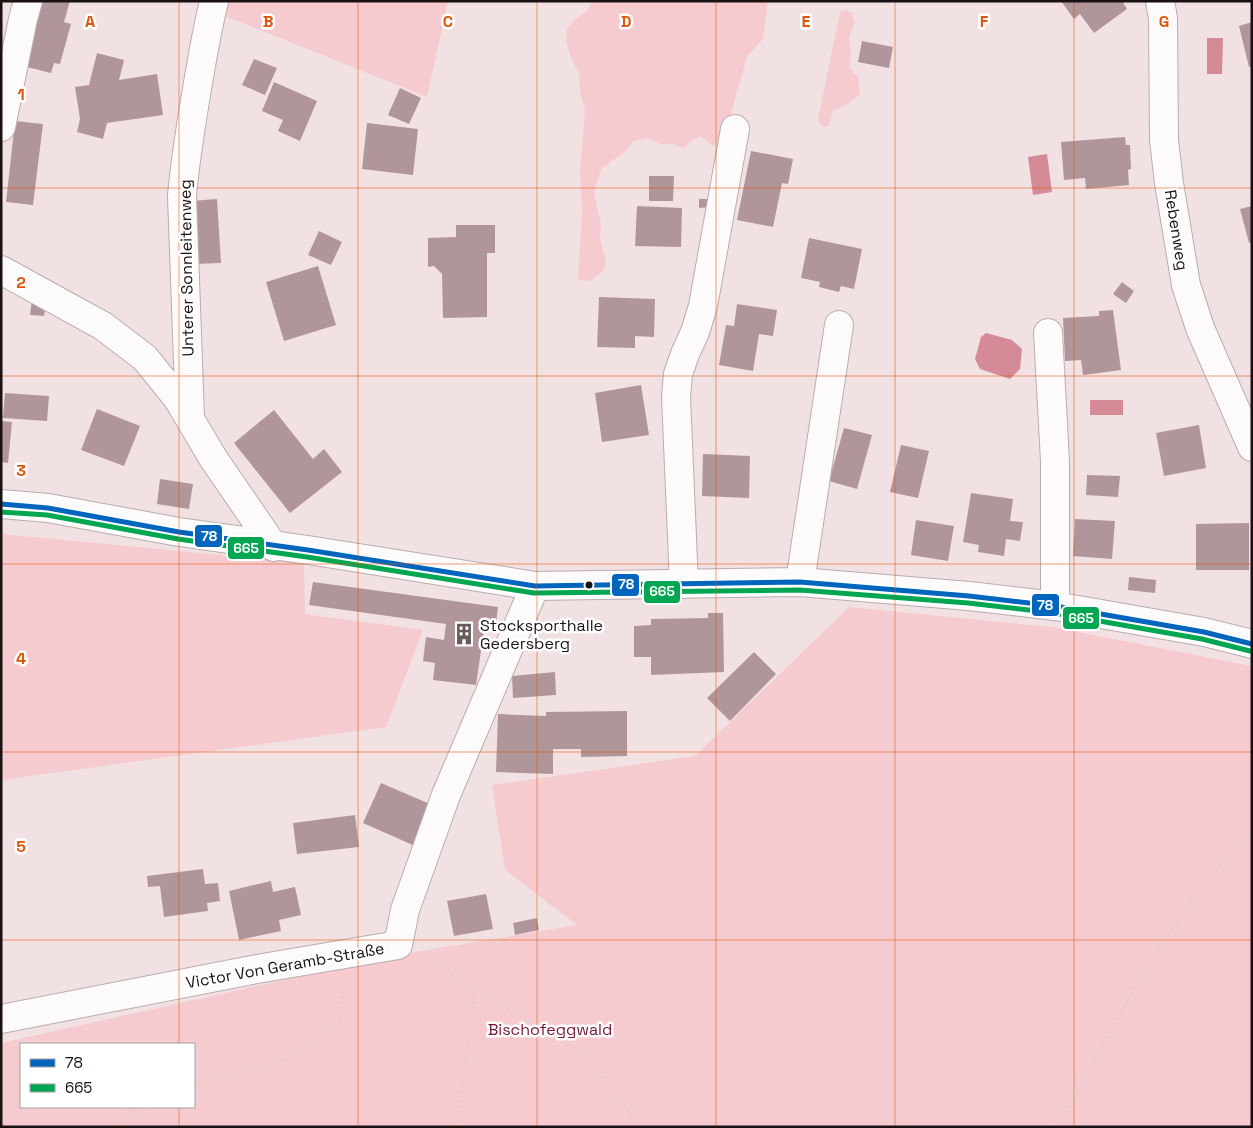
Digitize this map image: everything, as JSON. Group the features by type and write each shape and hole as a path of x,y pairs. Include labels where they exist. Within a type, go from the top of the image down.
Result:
{"street":[{"path":"1,127 28,1"},
{"name":"Unterer Sonnleitenweg","path":"190,417 182,196 189,134 214,1"},
{"name":"Rebenweg","path":"1160,1 1163,18 1164,140 1186,286 1200,328 1252,446"},
{"path":"684,584 676,397 678,374 695,332 702,306 736,128"},
{"name":"Unterer Sonnleitenweg","path":"4,272 103,326 145,358 158,372 190,417 213,458 274,546"},
{"path":"800,582 839,325"},
{"path":"1048,333 1055,461 1056,606"},
{"path":"1,504 48,508 179,532 308,550 535,586 800,582 960,595 1056,606 1204,632 1252,644"},
{"name":"Victor Von Geramb-Straße","path":"1,1019 257,969 398,945 405,910 446,795 535,586"}],"path":[{"path":"1054,1127 1065,1114 1170,929 1205,882 1230,853 1252,834"},
{"path":"398,945 419,952 474,989 592,1059 628,1110 635,1127"},
{"path":"195,1084 294,1056 340,1021 346,954"},
{"path":"458,1127 474,989"},
{"path":"123,1127 138,1108"}],"green space":[{"path":"220,1 448,1 427,97 217,13"},
{"path":"592,1 768,1 763,39 748,55 736,94 728,130 714,146 700,136 683,149 674,144 661,144 646,138 633,141 626,151 601,169 594,192 601,225 600,238 606,263 603,271 591,281 578,280 582,212 580,172 585,110 580,91 579,73 571,58 566,41 567,29 574,20 587,11"},
{"path":"846,10 852,13 855,23 849,37 851,56 849,67 858,77 860,94 848,104 833,111 827,127 822,126 818,119 840,12"},
{"path":"1,534 304,563 305,614 423,630 386,727 1,780"},
{"name":"Bischofeggwald","path":"849,607 1052,627 1252,666 1252,1127 1,1127 1,1043 391,956 577,925 505,870 492,785 695,756"}],"shaded area":[{"path":"1207,38 1223,38 1222,74 1207,74"},
{"path":"1047,154 1052,192 1033,195 1028,157"},
{"path":"986,333 1012,340 1022,349 1020,369 1010,379 980,369 975,359 981,337"},
{"path":"1090,400 1123,400 1123,415 1090,415"}],"building":[{"path":"40,1 70,1 64,22 71,24 60,64 54,63 51,73 23,66"},
{"path":"1061,1 1122,1 1127,9 1094,33 1080,14 1074,19"},
{"path":"1252,22 1252,67 1249,67 1239,26"},
{"path":"862,41 893,47 889,68 858,62"},
{"path":"97,53 124,60 119,80 157,74 163,115 107,123 103,139 77,132 80,119 75,87 89,85"},
{"path":"254,59 277,68 265,95 242,85"},
{"path":"274,82 317,101 300,141 278,131 283,120 262,111"},
{"path":"400,88 421,98 409,124 388,115"},
{"path":"15,121 43,124 33,205 6,202"},
{"path":"367,123 418,129 413,175 362,169"},
{"path":"1125,137 1126,145 1130,145 1131,169 1128,170 1129,185 1086,189 1085,178 1064,180 1061,142"},
{"path":"751,151 793,159 788,184 782,183 773,227 737,220"},
{"path":"649,176 674,176 673,201 649,201"},
{"path":"217,199 221,263 194,264 191,201"},
{"path":"699,199 712,199 712,207 699,208"},
{"path":"637,206 682,208 681,247 635,246"},
{"path":"1252,206 1252,242 1249,243 1240,209"},
{"path":"456,225 495,225 495,253 487,253 487,317 443,318 442,274 434,266 428,267 428,238 456,237"},
{"path":"319,231 342,242 331,265 308,255"},
{"path":"809,238 862,249 854,289 841,286 839,292 819,287 820,282 801,278"},
{"path":"318,266 336,325 284,341 266,282"},
{"path":"1122,282 1134,291 1126,303 1113,294"},
{"path":"599,297 655,299 654,337 635,336 635,348 597,347"},
{"path":"32,299 46,300 44,316 30,315"},
{"path":"737,304 777,310 773,336 759,334 753,371 719,365 726,325 734,326"},
{"path":"1113,310 1121,370 1083,375 1081,360 1065,361 1063,318 1099,316 1099,311"},
{"path":"641,385 649,435 602,442 595,393"},
{"path":"5,393 49,396 47,421 3,418"},
{"path":"97,409 140,426 124,466 81,450"},
{"path":"274,410 313,459 324,449 342,472 290,513 234,443"},
{"path":"1,421 12,422 8,463 1,462"},
{"path":"1199,425 1206,468 1164,476 1156,433"},
{"path":"844,428 872,435 857,489 829,481"},
{"path":"901,445 929,451 918,498 890,492"},
{"path":"703,454 750,456 749,498 702,496"},
{"path":"1087,475 1120,476 1118,497 1086,495"},
{"path":"160,479 193,484 189,509 157,504"},
{"path":"971,493 1013,499 1010,521 1023,522 1020,541 1006,539 1004,556 978,552 979,545 963,542"},
{"path":"1075,519 1115,521 1112,559 1073,556"},
{"path":"916,520 954,526 948,561 911,555"},
{"path":"1249,523 1249,570 1196,570 1196,524"},
{"path":"1129,577 1156,580 1155,593 1128,590"},
{"name":"Stocksporthalle Gedersberg","path":"313,582 498,607 495,631 484,630 476,685 433,680 435,663 423,661 426,637 444,640 446,624 309,605"},
{"path":"708,613 723,613 724,672 651,675 651,657 634,657 634,626 651,625 651,619 708,618"},
{"path":"754,652 776,674 730,721 707,698"},
{"path":"555,672 556,695 513,698 512,676"},
{"path":"627,711 627,756 581,757 581,749 553,749 553,774 496,772 498,714 546,716 546,712"},
{"path":"381,783 432,805 415,846 363,823"},
{"path":"355,815 359,847 297,854 293,823"},
{"path":"203,869 205,884 218,883 220,901 207,903 208,911 164,917 160,886 148,887 147,876"},
{"path":"271,881 273,892 295,887 301,915 279,920 281,931 239,940 229,891"},
{"path":"486,894 493,929 454,936 447,901"},
{"path":"537,918 539,930 515,935 513,923"}],"transit line":[{"name":"78","path":"1,504 48,508 179,532 308,550 535,586 800,582 969,596 1055,606 1204,632 1252,644"},
{"name":"665","path":"1,512 47,515 178,539 307,557 534,593 800,590 968,603 1054,613 1202,639 1250,651"}],"place":[{"name":"Stocksporthalle Gedersberg","path":"464,634"}]}
